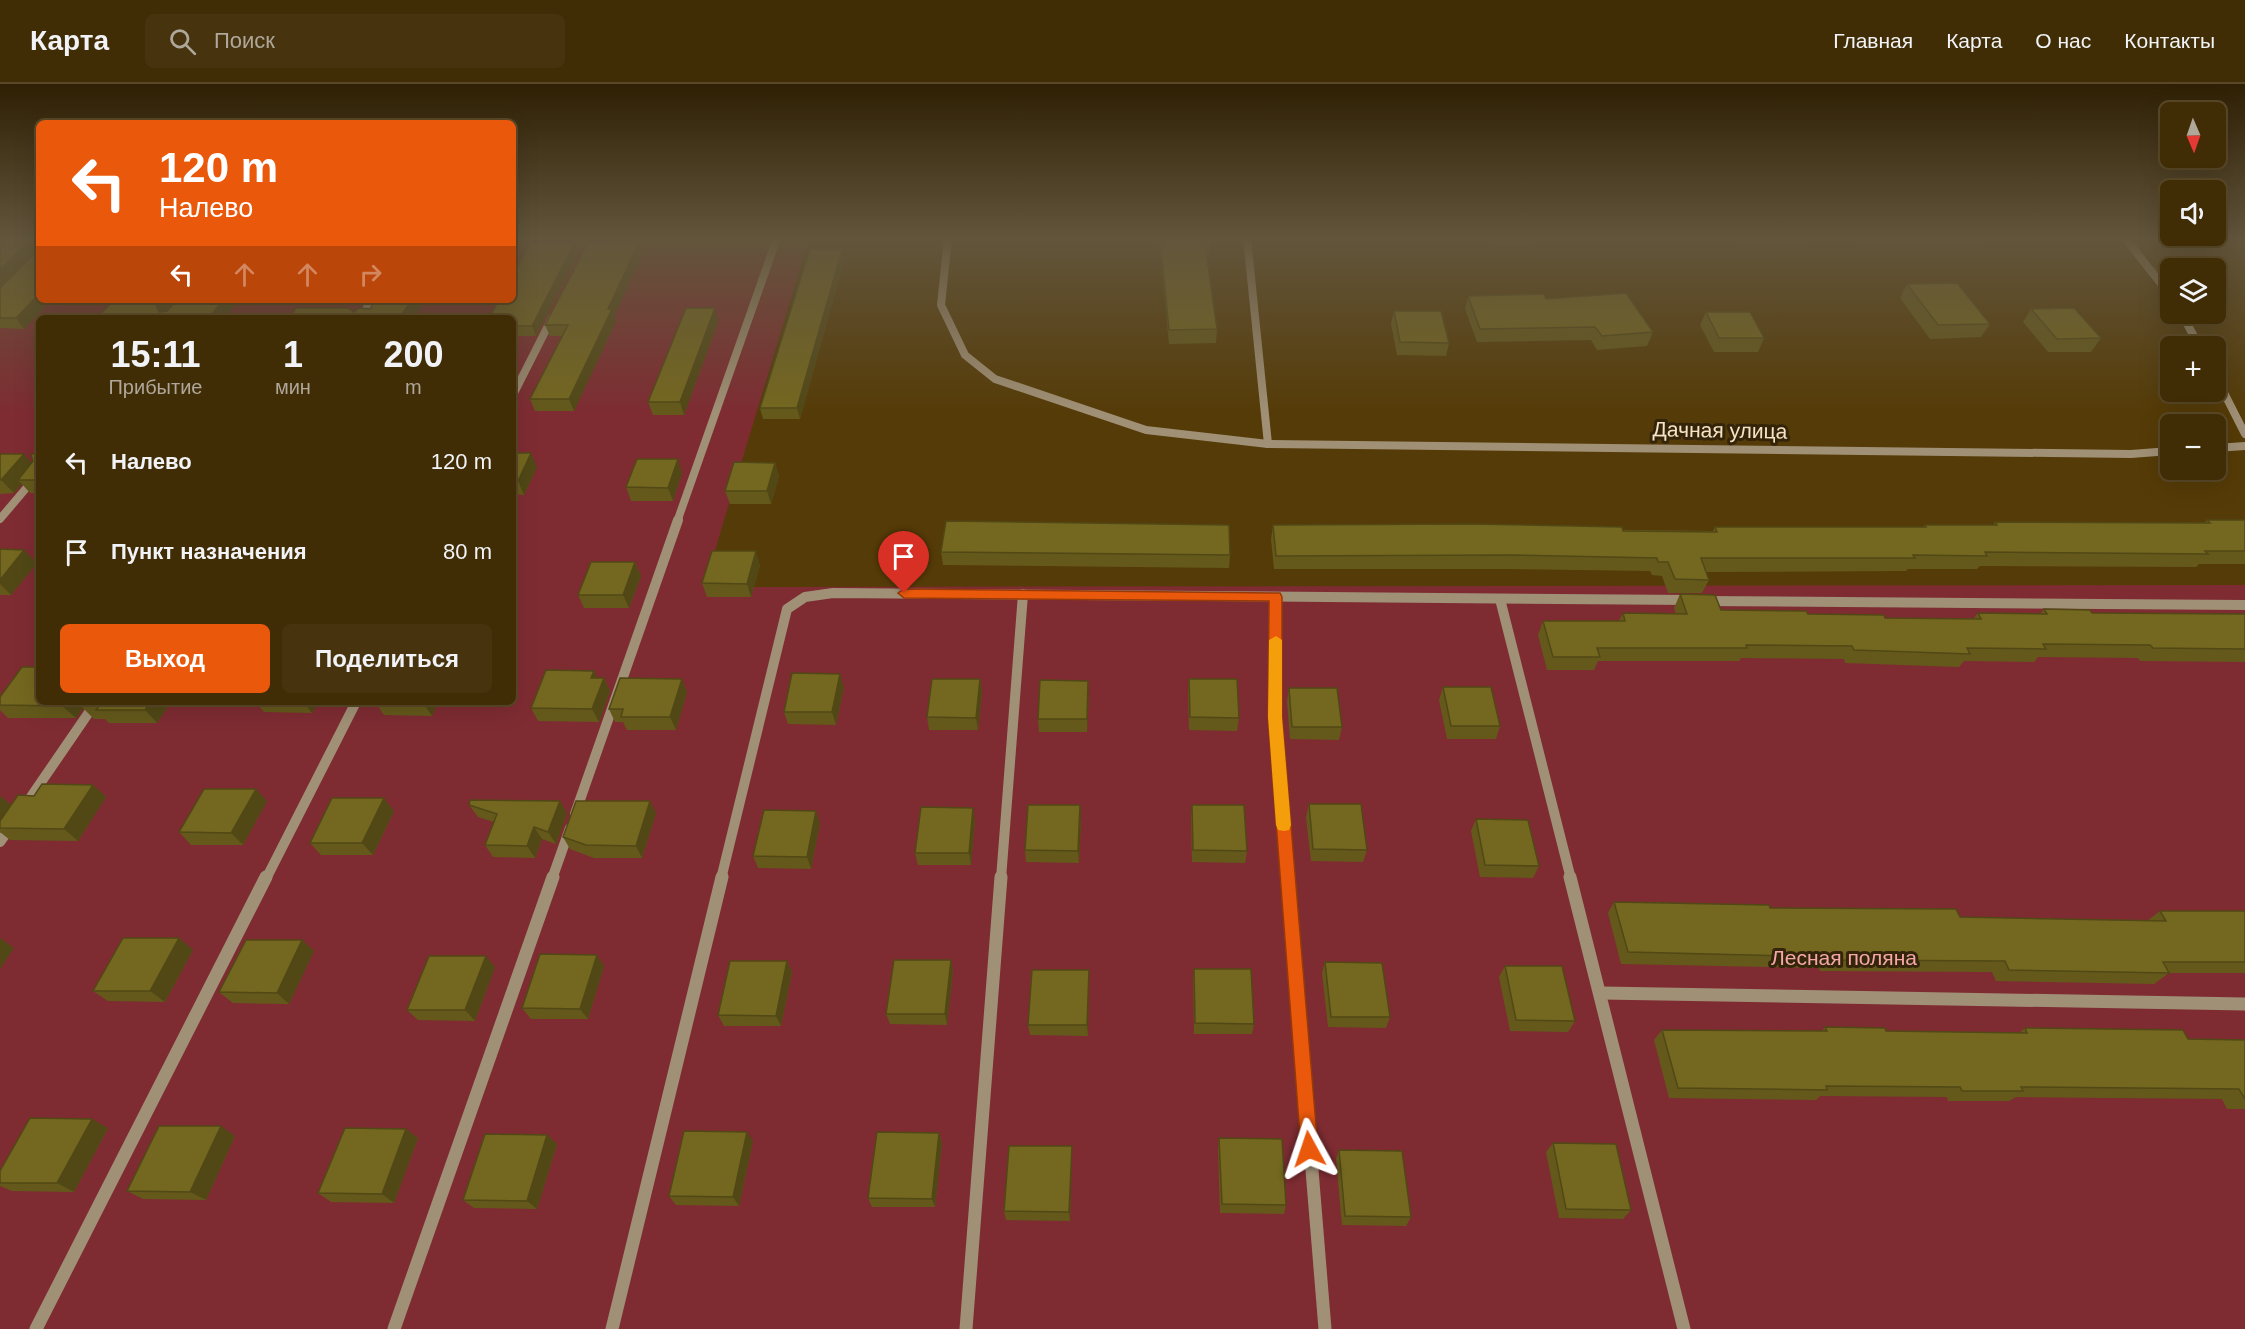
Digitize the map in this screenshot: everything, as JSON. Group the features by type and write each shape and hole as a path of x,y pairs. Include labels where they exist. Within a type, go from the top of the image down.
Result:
{"street":[{"path":"394,1329 757,296"},
{"name":"Дачная улица","path":"941,296 940,305 965,355 995,380 1146,430 1268,444 2131,454 2160,452"},
{"path":"1253,296 1268,444"},
{"path":"516,389 556,311"},
{"path":"2226,396 2245,433"},
{"path":"2226,447 2245,446"},
{"path":"0,519 36,477"},
{"path":"612,1329 787,609 805,597 833,593 1023,594 2245,606"},
{"path":"966,1329 1023,594"},
{"path":"1276,597 1275,717 1324,1329"},
{"path":"1500,599 1602,993 1684,1329"},
{"path":"0,842 94,705"},
{"path":"36,1329 354,705"},
{"path":"1602,993 2245,1004"}],"green space":[{"name":"Лесная поляна","path":"0,296 36,296 36,303 516,303 516,296 792,296 704,587 2245,585 2245,1329 0,1329"}],"building":[{"path":"0,296 36,296 16,318 0,318"},
{"path":"516,296 547,296 532,326 516,326 516,315 491,315 497,303 516,303"},
{"path":"560,296 614,296 608,309 612,309 569,399 530,399 568,325 545,325"},
{"path":"795,296 829,296 797,408 760,408"},
{"path":"1166,296 1212,296 1217,329 1169,330"},
{"path":"1468,296 1545,296 1546,299 1628,296 1653,332 1602,336 1595,327 1480,329"},
{"path":"1916,296 1968,296 1990,324 1938,325"},
{"path":"111,303 158,303 156,305 159,312 167,311 174,303 221,303 211,315 100,315"},
{"path":"373,303 409,303 402,315 291,315 296,308 348,308 354,312 359,308 370,309"},
{"path":"686,308 715,308 680,402 648,402"},
{"path":"2074,308 2101,338 2057,339 2031,309"},
{"path":"1394,311 1441,311 1449,343 1400,342"},
{"path":"1706,312 1750,312 1764,338 1719,338"},
{"path":"516,453 531,453 516,481"},
{"path":"0,454 24,454 1,480 0,480"},
{"path":"31,454 36,454 36,480 18,480 33,461"},
{"path":"637,459 678,459 668,488 626,487"},
{"path":"734,462 775,463 767,491 725,491"},
{"path":"2207,520 2245,520 2245,551 2205,551 2208,554 1985,552 1987,556 1913,555 1915,558 1701,558 1709,580 1675,579 1668,562 1658,562 1657,558 1509,555 1276,556 1273,525 1470,524 1622,527 1623,531 1717,532 1715,527 1926,527 1925,525 1997,525 1995,522 2210,523"},
{"path":"946,521 1229,525 1230,555 941,552"},
{"path":"0,549 24,550 0,580"},
{"path":"712,551 756,551 747,584 702,583"},
{"path":"591,562 635,562 623,595 578,595"},
{"path":"1680,594 1715,595 1721,610 1806,611 1808,614 1884,615 1885,618 1981,619 1978,613 2047,614 2044,609 2090,610 2092,613 2245,614 2245,649 2043,644 2046,649 1967,648 1970,654 1854,650 1852,646 1746,645 1747,648 1597,648 1600,657 1553,657 1543,621 1625,621 1623,613 1687,614"},
{"path":"22,667 36,667 36,705 63,705 62,706 0,705 0,697"},
{"path":"546,670 594,671 591,678 604,678 592,709 531,708"},
{"path":"792,673 840,674 832,712 784,712"},
{"path":"620,678 682,679 670,717 621,717 623,709 609,709"},
{"path":"932,679 980,679 976,718 927,717"},
{"path":"1189,679 1237,679 1239,718 1190,717"},
{"path":"1040,680 1088,681 1087,719 1038,719"},
{"path":"1443,687 1491,687 1500,726 1451,726"},
{"path":"1289,688 1337,688 1342,727 1292,727"},
{"path":"148,705 145,710 96,710 99,706 81,706"},
{"path":"42,784 93,785 64,829 0,828 0,821 18,795 34,796"},
{"path":"204,789 256,789 231,833 179,832"},
{"path":"332,798 384,798 362,843 310,843"},
{"path":"470,800 560,801 548,832 534,827 527,846 485,845 497,814 469,805"},
{"path":"576,801 650,801 636,846 586,845 563,837"},
{"path":"1309,804 1361,804 1367,850 1313,849"},
{"path":"1028,805 1080,805 1078,851 1025,850"},
{"path":"1192,805 1244,805 1247,851 1193,850"},
{"path":"921,807 973,808 969,853 915,853"},
{"path":"764,810 816,811 807,857 753,856"},
{"path":"1476,819 1528,820 1539,866 1485,865"},
{"path":"1614,902 1769,905 1770,908 1956,909 1960,917 2166,921 2160,911 2245,911 2245,962 2163,962 2169,973 2009,970 2005,961 1831,960 1829,957 1628,952"},
{"path":"123,938 179,938 150,991 93,991"},
{"path":"246,940 302,940 277,993 219,992"},
{"path":"540,954 597,955 580,1009 522,1008"},
{"path":"429,956 486,956 465,1010 407,1010"},
{"path":"894,960 951,960 945,1014 886,1014"},
{"path":"730,961 787,961 776,1016 718,1015"},
{"path":"1325,962 1382,963 1390,1017 1331,1017"},
{"path":"1505,966 1562,966 1575,1021 1516,1020"},
{"path":"1194,969 1251,969 1254,1024 1195,1023"},
{"path":"1032,970 1089,970 1087,1025 1028,1025"},
{"path":"1825,1027 1885,1028 1886,1031 2027,1033 2025,1028 2183,1030 2188,1039 2245,1040 2245,1099 2239,1089 2021,1087 2023,1091 1962,1091 1960,1087 1826,1086 1827,1090 1678,1088 1662,1030 1827,1031"},
{"path":"30,1118 92,1119 57,1183 0,1183 0,1171"},
{"path":"159,1126 221,1126 190,1192 127,1191"},
{"path":"345,1128 406,1129 382,1194 318,1193"},
{"path":"684,1131 747,1132 733,1197 669,1196"},
{"path":"877,1132 939,1133 932,1199 868,1198"},
{"path":"485,1134 547,1135 527,1201 463,1200"},
{"path":"1219,1138 1282,1139 1286,1205 1222,1204"},
{"path":"1553,1143 1616,1144 1631,1210 1566,1209"},
{"path":"1009,1146 1072,1146 1069,1212 1004,1211"},
{"path":"1339,1150 1402,1151 1411,1217 1345,1216"}],"slow traffic":[{"path":"1276,640 1275,717 1284,825"}],"route":[{"path":"904,593 1276,597 1275,717 1309,1149"}]}
